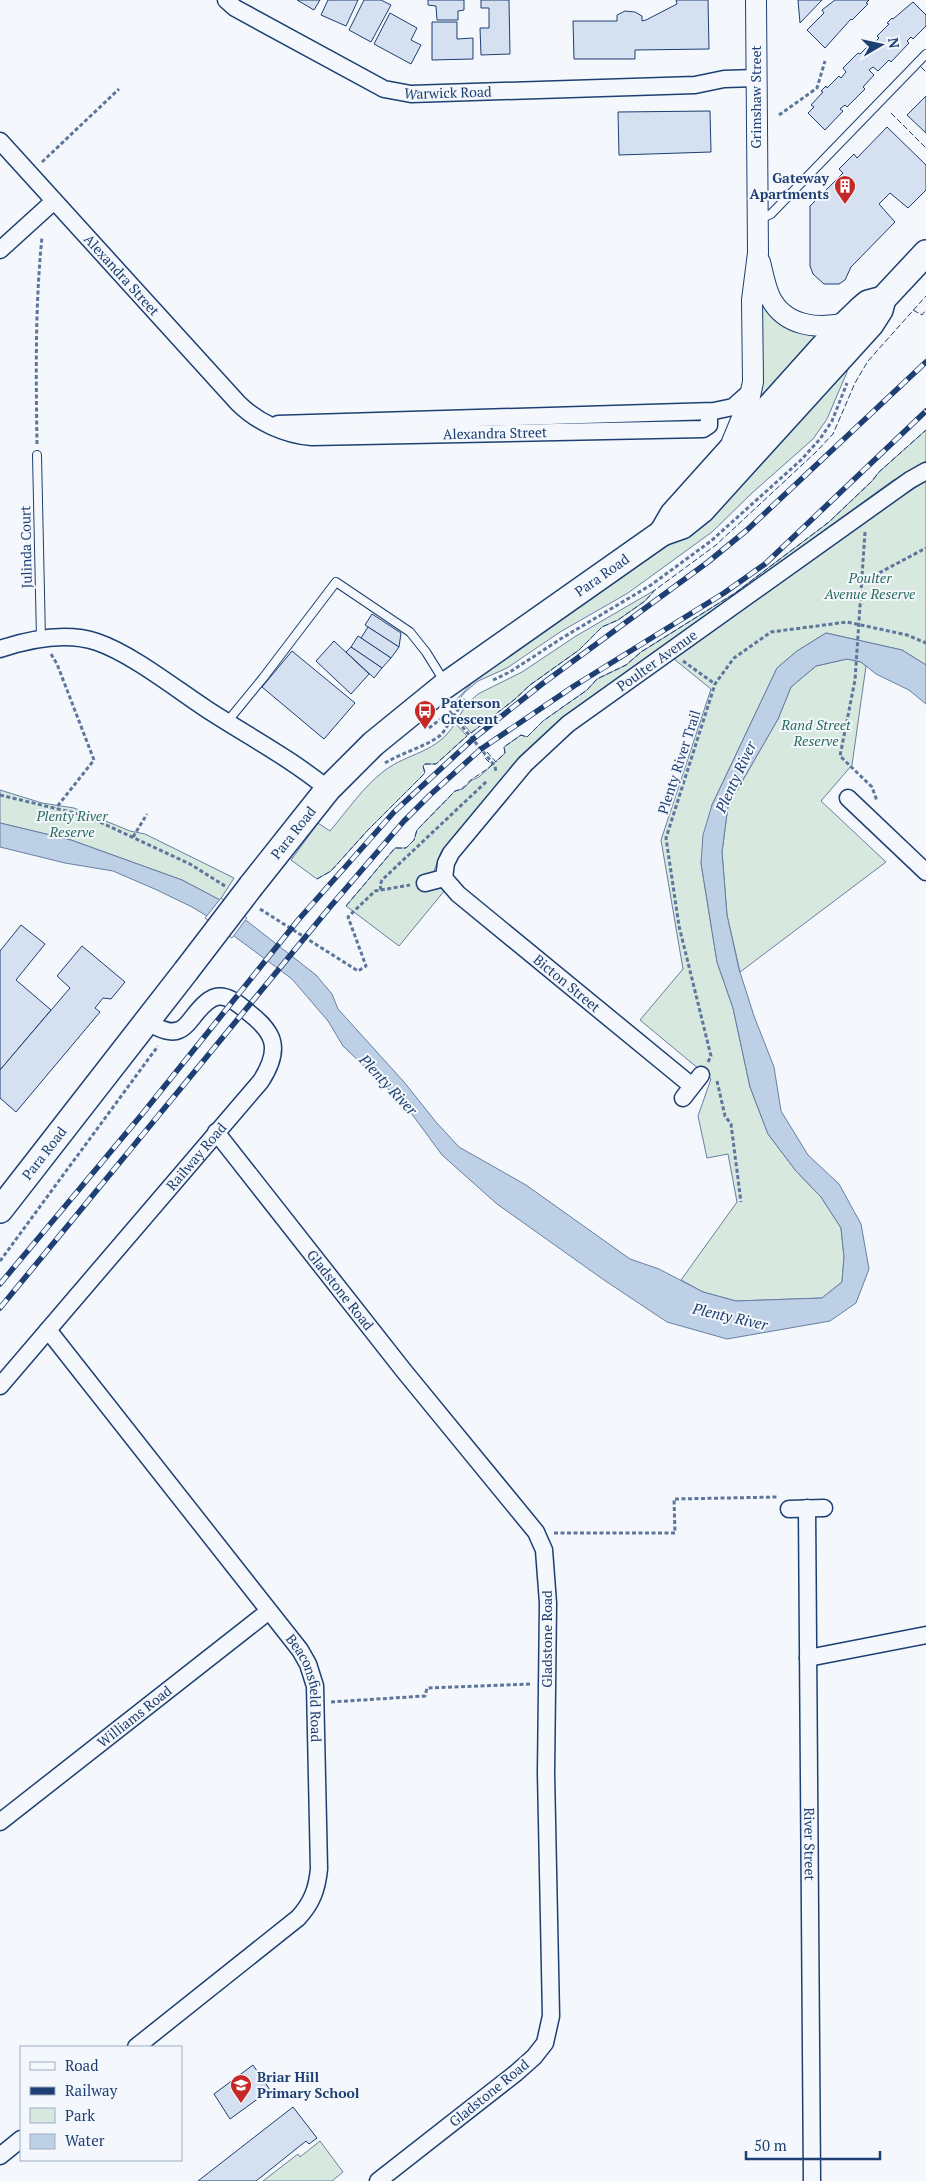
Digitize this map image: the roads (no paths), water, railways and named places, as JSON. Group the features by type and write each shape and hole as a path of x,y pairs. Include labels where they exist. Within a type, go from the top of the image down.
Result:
{"main road":[{"name":"Para Road","path":"0,1210 157,1026 186,971 328,789 373,744 447,685 662,533 682,526 713,500 872,324 880,310 883,299 926,253"},
{"name":"Para Road","path":"662,533 673,514 846,323 868,303 883,299"}],"street":[{"name":"Warwick Road","path":"226,0 235,8 384,89 394,92 411,94 695,85 724,90 756,84"},
{"name":"Grimshaw Street","path":"729,451 751,391 752,300 758,253 756,0"},
{"name":"Alexandra Street","path":"0,141 238,403 254,416 269,424 709,412 733,407 751,391"},
{"path":"0,250 54,201"},
{"name":"Grimshaw Street","path":"758,253 768,293 774,304 785,315 800,323 816,327 846,323"},
{"name":"Poulter Avenue","path":"444,878 446,863 451,853 525,764 568,724 866,511 926,471"},
{"path":"0,649 41,639 76,638 97,642 121,653 226,722 298,764 328,789"},
{"path":"848,798 926,872"},
{"path":"425,883 444,878"},
{"name":"Bicton Street","path":"444,878 458,894 692,1086"},
{"name":"Railway Road","path":"0,1386 265,1074 273,1049 270,1036 254,1016 238,1003 225,996 213,998 206,1002 184,1027 179,1030 157,1026"},
{"name":"Gladstone Road","path":"216,1132 404,1371 536,1532 542,1541 546,1564 548,1603 546,1773 551,1990 549,2030 545,2043 516,2073 378,2181"},
{"name":"Beaconsfield Road","path":"48,1330 269,1611 308,1664 316,1686 318,1869 317,1885 313,1898 298,1918 137,2046"},
{"path":"784,1503 807,1508 824,1508"},
{"name":"River Street","path":"807,1508 812,2181"},
{"name":"Williams Road","path":"0,1822 269,1611"},
{"path":"808,1658 926,1635"},
{"path":"0,2156 20,2140"}],"lane":[{"path":"758,220 771,214 926,54"},
{"name":"Julinda Court","path":"37,455 41,639"},
{"path":"226,722 263,678 336,582 410,632 426,652 447,685"}],"water":[{"name":"Plenty River","path":"826,633 902,650 926,665 926,704 909,690 876,674 861,662 847,659 816,666 791,687 778,719 728,806 722,852 727,915 739,969 754,1016 774,1067 781,1111 808,1155 839,1184 861,1224 869,1269 856,1303 830,1321 727,1339 667,1322 497,1204 442,1155 406,1106 343,1046 328,1021 292,979 207,916 157,890 113,871 65,863 0,847 0,823 71,840 182,880 220,900 316,975 332,994 338,1009 459,1147 526,1185 630,1259 659,1269 703,1292 736,1301 822,1298 842,1282 844,1257 841,1228 821,1197 796,1171 768,1134 750,1087 733,1008 717,962 701,863 703,835 712,805 777,668 797,651"}],"railway":[{"path":"0,1284 143,1113 299,919 394,812 473,739 542,684 708,562 747,530 926,362"},
{"path":"0,1308 330,907 404,821 430,795 481,749 574,686 724,593 765,564 926,411"}],"place":[{"name":"Gateway Apartments","path":"845,205"},
{"name":"Paterson Crescent","path":"425,730"},
{"name":"Briar Hill Primary School","path":"241,2104"}],"park label":[{"name":"Poulter Avenue Reserve","path":"870,586"},
{"name":"Rand Street Reserve","path":"816,734"},
{"name":"Plenty River Reserve","path":"72,824"}]}
